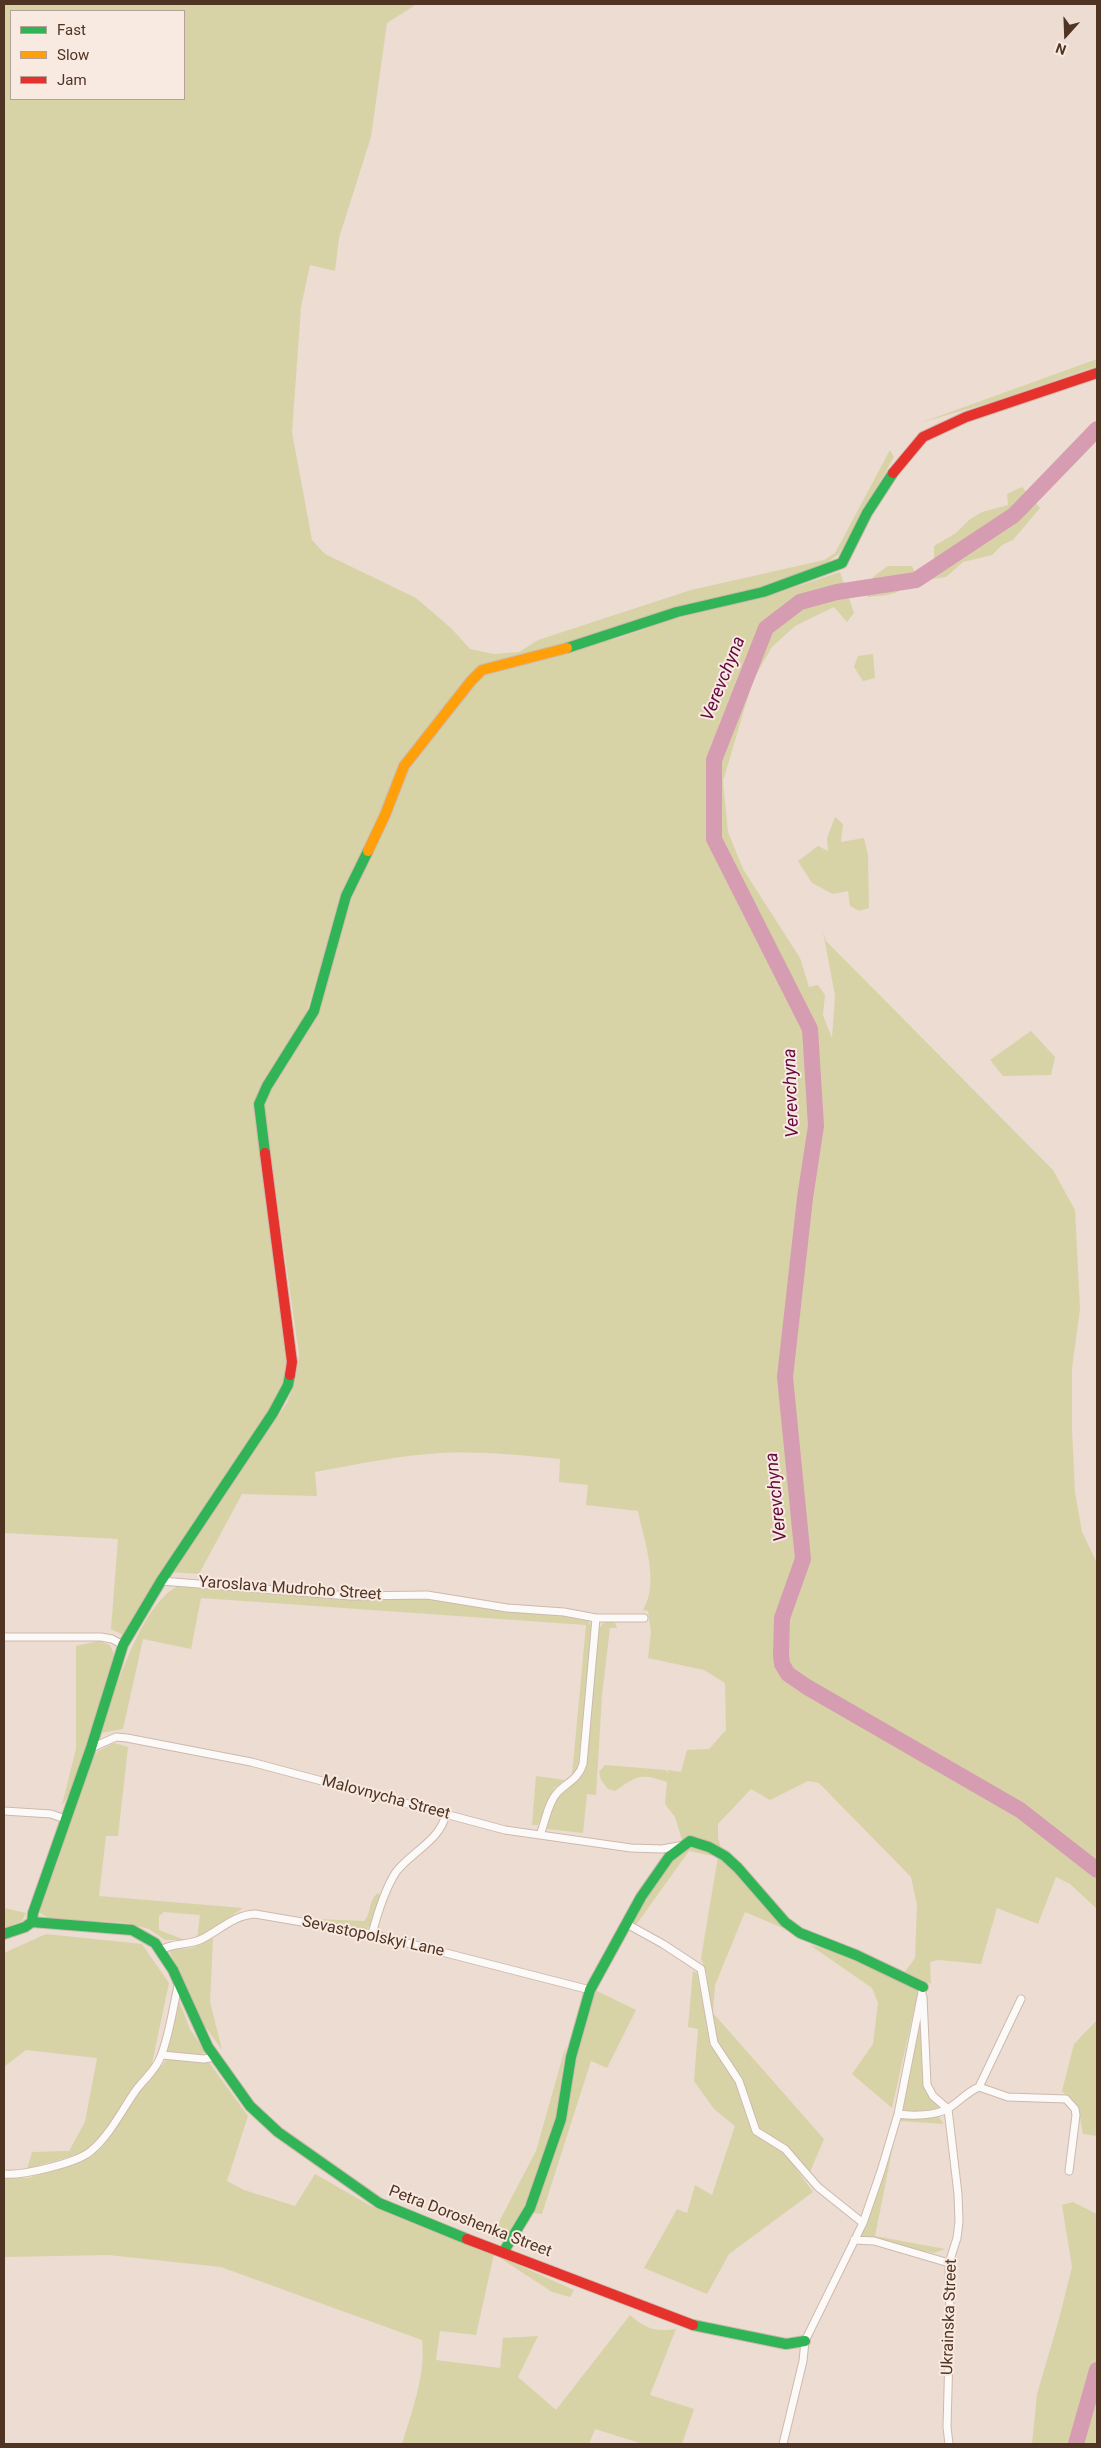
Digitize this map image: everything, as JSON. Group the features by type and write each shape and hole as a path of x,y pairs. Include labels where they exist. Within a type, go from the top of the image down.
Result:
{"street":[{"path":"4,1934 25,1927 32,1922 32,1913 91,1748 123,1645 162,1581 273,1413 288,1385 292,1362 258,1104 267,1086 314,1011 346,896 385,815 404,766 471,681 482,670 562,650 678,612 763,592 842,563 867,513 901,461 923,437 966,417 1097,373"},
{"name":"Yaroslava Mudroho Street","path":"162,1581 350,1596 427,1595 506,1608 564,1612 596,1618 644,1618"},
{"path":"540,1835 552,1801 580,1773 583,1764 596,1618"},
{"path":"4,1638 101,1638 112,1639 123,1645"},
{"name":"Malovnycha Street","path":"91,1748 116,1737 251,1762 505,1830 643,1849 687,1843"},
{"path":"4,1812 51,1814 66,1819"},
{"path":"372,1934 395,1874 426,1846 444,1821 446,1814"},
{"path":"504,2251 506,2244 530,2208 561,2119 571,2057 590,1990 625,1923 669,1857 687,1843 704,1844 735,1863 776,1912 798,1932 814,1941 845,1951 922,1987"},
{"name":"Sevastopolskyi Lane","path":"161,1950 170,1944 184,1944 200,1940 246,1914 255,1914 372,1934 590,1990"},
{"name":"Petra Doroshenka Street","path":"32,1922 132,1930 148,1937 161,1950 179,1982 193,2018 215,2057 263,2120 363,2193 395,2211 504,2251 689,2324 786,2344 804,2341"},
{"path":"625,1923 663,1944 700,1969 714,2043 739,2081 756,2131 785,2149 818,2188 863,2223"},
{"path":"4,2174 32,2172 90,2153 102,2140 138,2088 155,2069 162,2055 179,1982"},
{"path":"922,1987 927,2085 933,2096 948,2109"},
{"path":"783,2444 804,2361 804,2341 863,2223 898,2114 922,1987"},
{"path":"898,2114 936,2113 948,2109 970,2091 979,2087 1021,1999"},
{"path":"162,2055 215,2057"},
{"path":"979,2087 1008,2097 1061,2098 1072,2104 1076,2115 1070,2171"},
{"name":"Ukrainska Street","path":"948,2109 958,2194 959,2222 957,2238 949,2263 950,2316 947,2427 949,2444"},
{"path":"854,2240 874,2241 949,2263"}],"shaded area":[{"path":"4,4 417,4 387,23 371,137 339,238 335,271 310,265 301,307 292,432 312,540 325,554 416,598 451,628 470,649 494,654 519,652 538,640 691,590 824,560 835,553 890,450 894,457 839,554 825,564 761,587 671,608 529,655 482,667 404,758 335,921 302,1027 262,1088 289,1360 285,1386 125,1636 111,1629 118,1539 4,1533"},
{"path":"1097,359 1097,366 995,401 920,423"},
{"path":"1022,487 1040,508 1013,540 1002,545 992,555 963,562 946,577 926,580 923,573 934,561 934,546 956,533 969,520 982,512 1008,505 1007,494"},
{"path":"888,566 912,566 915,573 905,586 895,593 867,597 873,577"},
{"path":"840,572 854,613 847,622 834,607 795,626 772,647 753,680 723,781 728,832 743,869 800,958 809,987 818,985 825,995 823,1015 832,1038 835,996 823,931 826,941 1053,1170 1075,1210 1080,1309 1072,1368 1075,1492 1082,1532 1097,1563 1097,1909 1070,1884 1056,1877 1038,1924 997,1908 981,1964 938,1960 930,1962 931,1984 905,1972 915,1958 917,1905 911,1877 819,1783 808,1781 770,1800 751,1789 718,1824 718,1838 722,1851 700,1840 682,1840 675,1817 665,1804 667,1782 651,1777 640,1777 615,1791 608,1789 601,1780 599,1772 605,1765 666,1770 668,1773 668,1770 681,1772 687,1750 709,1749 726,1730 725,1683 704,1670 648,1658 651,1632 648,1611 643,1610 648,1599 650,1574 647,1548 638,1511 586,1505 588,1485 559,1482 560,1459 495,1454 445,1453 386,1459 315,1472 317,1496 242,1494 199,1574 170,1572 287,1403 295,1382 299,1355 263,1103 268,1089 318,1009 347,902 410,764 482,673 619,638 671,620 760,596 775,594"},
{"path":"873,654 875,678 863,681 854,667 858,656"},
{"path":"835,817 843,824 841,842 864,838 868,855 869,908 859,911 850,906 848,891 833,894 812,883 798,861 818,846 828,851 827,838"},
{"path":"1031,1031 1055,1057 1051,1075 1003,1076 990,1060"},
{"path":"178,1586 344,1600 425,1598 581,1617 588,1620 592,1627 578,1767 572,1775 586,1625 201,1598 191,1649 143,1639 123,1729 101,1733 121,1674 140,1630 164,1596"},
{"path":"614,1620 617,1628 610,1628 602,1695 596,1795 587,1794 583,1833 547,1829 554,1803 563,1792 580,1778 586,1769 599,1629 603,1623"},
{"path":"99,1641 110,1645 114,1654 111,1669 83,1761 69,1795 62,1805 76,1749 76,1646"},
{"path":"114,1743 128,1747 118,1836 106,1836 99,1896 243,1908 197,1938 200,1915 164,1912 159,1916 159,1930 185,1940 165,1940 149,1929 126,1923 48,1918 40,1913 39,1910 93,1758 98,1751"},
{"path":"536,1776 565,1780 554,1788 538,1825 532,1825"},
{"path":"695,1845 719,1855 732,1865 792,1932 745,1912 715,1985 713,2013 709,2004 707,1975 701,1958 718,1857 689,1851 636,1925 631,1922 632,1915 668,1863 686,1848"},
{"path":"378,1893 381,1897 370,1926 366,1929 317,1919 364,1921 373,1899"},
{"path":"4,1908 26,1913 22,1921 4,1928"},
{"path":"46,1934 142,1944 169,1983 151,2068 95,2144 86,2152 27,2169 32,2152 69,2151 85,2122 97,2058 26,2050 4,2067 4,1953"},
{"path":"213,1938 210,2002 222,2050 202,2022 169,1950 192,1948"},
{"path":"810,1945 847,1955 919,1987 892,2108 852,2074 873,2044 878,2003 872,1988"},
{"path":"693,1971 697,1973 710,2044 739,2087 752,2129 787,2156 813,2192 729,2254 707,2294 644,2268 677,2209 687,2213 695,2185 712,2195 735,2126 714,2109 694,2081 698,2029 688,2027"},
{"path":"595,1990 636,2010 607,2068 591,2061 542,2214 533,2213 567,2112 570,2083"},
{"path":"178,1998 190,2029 206,2053 194,2055 167,2052"},
{"path":"922,2001 924,2083 944,2108 900,2113"},
{"path":"713,2013 824,2139 810,2172 789,2149 760,2129 754,2122 749,2095 717,2043"},
{"path":"1097,2020 1097,2136 1083,2134 1078,2107 1062,2091 1074,2044"},
{"path":"566,2045 556,2117 527,2205 502,2241 491,2237 536,2151"},
{"path":"167,2059 208,2061 248,2116 227,2181 244,2190 295,2206 315,2174 371,2206 494,2254 476,2335 440,2331 436,2360 500,2368 503,2338 538,2336 518,2377 556,2410 630,2315 641,2324 656,2330 676,2329 650,2395 694,2409 682,2444 643,2444 595,2429 589,2444 402,2444 420,2380 423,2353 422,2340 221,2267 108,2255 4,2257 4,2177 28,2178 91,2157 104,2145 141,2090"},
{"path":"937,2115 944,2124 898,2121 901,2117"},
{"path":"898,2121 875,2236 945,2249 934,2253 859,2238"},
{"path":"1073,2202 1097,2214 1097,2444 1032,2444 1037,2394 1072,2267 1062,2205"},
{"path":"494,2254 574,2290 570,2297 552,2292"}],"waterway":[{"name":"Verevchyna","path":"1097,429 1014,515 916,580 837,592 800,602 766,628 714,760 714,839 810,1029 816,1126 805,1198 785,1377 803,1559 782,1618 782,1664 788,1674 807,1687 1020,1810 1097,1870"},
{"name":"Verevchyna","path":"1076,2444 1097,2370"}],"traffic: fast":[{"path":"567,648 677,612 763,592 842,563 867,513 893,473"},
{"path":"265,1153 259,1104 267,1086 314,1011 346,896 368,851"},
{"path":"32,1922 33,1913 91,1748 123,1645 161,1581 273,1413 288,1385 290,1375"},
{"path":"504,2251 530,2208 561,2119 571,2057 590,1990 641,1897 669,1857 690,1841 709,1847 725,1856 738,1868 785,1922 800,1933 856,1955 923,1987"},
{"path":"32,1922 132,1930 155,1943 173,1970 208,2047 250,2106 278,2132 379,2203 467,2239"},
{"path":"4,1934 25,1927 32,1922"},
{"path":"693,2325 786,2344 805,2341"}],"traffic: slow":[{"path":"368,851 385,815 404,766 471,681 482,670 567,648"}],"traffic: jam":[{"path":"893,473 923,437 966,417 1097,373"},
{"path":"265,1153 292,1362 290,1375"},
{"path":"467,2239 693,2325"}]}
